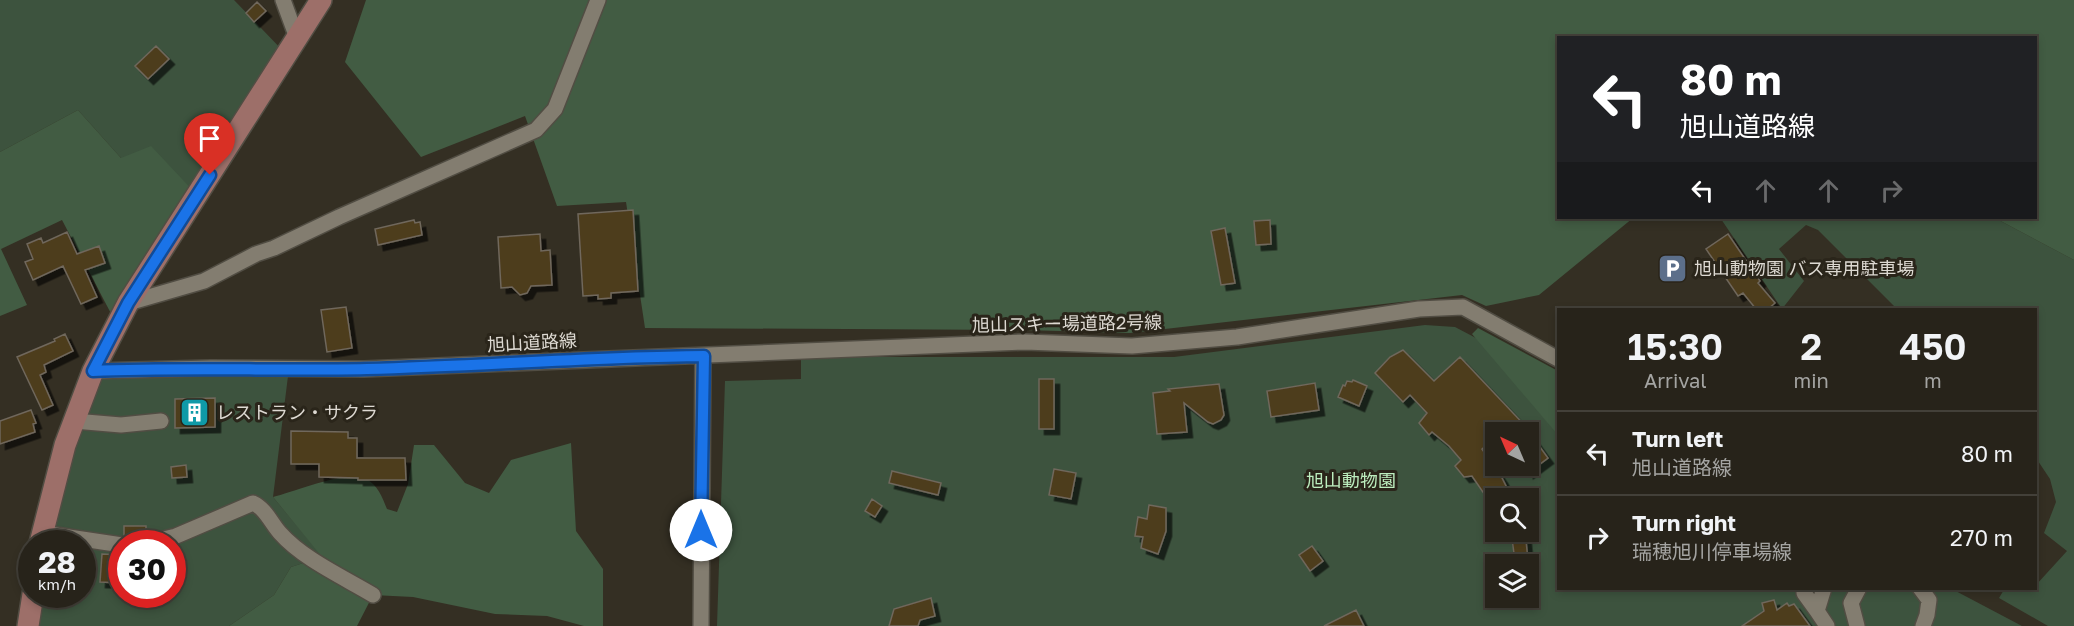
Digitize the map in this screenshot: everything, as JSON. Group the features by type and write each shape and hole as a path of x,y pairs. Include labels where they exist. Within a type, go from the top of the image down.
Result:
{"main road":[{"path":"43,530 65,445 93,371 128,303 321,0"},
{"path":"28,626 31,608"}],"street":[{"path":"283,0 297,38"},
{"path":"128,303 204,281 256,254 274,248 536,130 555,109 598,0"},
{"name":"旭山スキー場道路2号線","path":"704,356 1025,342 1132,346 1237,337 1419,309 1463,307 1557,358"},
{"path":"701,626 704,356"},
{"name":"旭山道路線","path":"93,371 211,368 364,369 704,356"},
{"path":"74,422 121,425 161,421"},
{"path":"186,532 253,503 261,507 279,532 295,548 373,595"},
{"path":"1817,611 1823,590"},
{"path":"1857,626 1851,603 1858,590"},
{"path":"1922,590 1929,600 1923,626"},
{"path":"1804,593 1827,626"}],"green space":[{"path":"0,0 234,0 286,54 197,195 121,158 78,110 0,152"},
{"path":"366,0 2074,0 2074,260 1997,219 2037,219 2037,36 1557,36 1557,219 1632,219 1539,295 1486,306 1462,295 1130,333 1024,330 645,328 626,202 557,206 525,116 421,157 345,62"},
{"path":"78,110 121,158 151,146 197,195 117,325 62,220 1,249 27,305 0,316 0,152"},
{"path":"1721,219 1997,219 2074,260 2074,626 2048,626 1999,598 2004,590 2037,590 2037,584 2067,551 2044,533 2056,502 2050,479 2037,460 2037,308 1896,308 1818,230 1806,225 1779,249 1804,281 1781,308"},
{"name":"旭山動物園","path":"1425,325 1455,327 1557,380 1557,590 1954,590 2022,626 717,626 725,381 801,379 801,357 1174,357"},
{"path":"1478,328 1557,370 1557,434 1472,334"},
{"path":"289,368 273,497 323,557 291,567 274,595 229,626 28,626 31,608 96,608 96,530 44,530 93,371"},
{"path":"571,443 576,531 603,569 603,626 584,626 547,616 495,614 413,597 373,595 357,626 229,626 274,595 291,567 322,557 273,497 321,482 358,477 374,485 387,509 397,512 408,484 414,445 434,445 465,483 489,493 511,460"}],"building":[{"path":"257,2 266,11 254,22 246,13"},
{"path":"156,46 169,59 148,79 135,66"},
{"path":"633,210 638,291 611,293 611,298 598,299 598,295 583,296 578,214"},
{"path":"414,220 415,223 420,222 422,235 378,245 375,229"},
{"path":"1270,220 1271,244 1256,245 1254,221"},
{"path":"1225,228 1235,283 1221,285 1211,231"},
{"path":"67,232 77,254 99,246 105,263 85,270 97,297 81,304 63,266 33,280 25,262 33,259 27,244 41,238 43,243"},
{"path":"540,234 541,251 550,250 552,285 531,286 527,293 520,295 512,287 501,288 498,237"},
{"path":"1728,234 1760,281 1758,283 1775,303 1769,308 1755,308 1743,293 1738,296 1706,249"},
{"path":"346,307 352,348 327,352 321,310"},
{"path":"65,334 73,351 44,365 46,372 40,375 53,405 42,410 17,357 55,341 54,339"},
{"path":"1403,350 1434,381 1460,357 1522,422 1485,422 1485,446 1482,449 1485,453 1485,476 1501,476 1507,488 1485,488 1485,495 1472,476 1464,477 1455,466 1461,460 1449,446 1432,432 1429,435 1419,423 1427,413 1410,395 1403,402 1375,373 1390,357"},
{"path":"1039,379 1054,379 1054,429 1039,429"},
{"path":"1353,380 1367,386 1359,406 1338,397 1343,385"},
{"path":"1315,383 1319,410 1271,417 1267,391"},
{"path":"1219,384 1224,415 1221,420 1213,424 1208,422 1184,403 1187,432 1157,434 1153,393 1170,391 1168,389"},
{"name":"レストラン・サクラ","path":"215,398 215,427 175,428 175,399"},
{"path":"31,410 36,423 33,424 35,432 0,444 0,421"},
{"path":"291,431 348,432 348,438 357,438 357,458 405,458 406,480 319,477 319,464 291,464"},
{"path":"1539,446 1548,458 1539,465"},
{"path":"186,465 187,477 172,478 171,467"},
{"path":"1054,469 1076,473 1071,499 1049,495"},
{"path":"892,471 941,483 938,495 889,483"},
{"path":"872,499 882,506 875,517 865,511"},
{"path":"1149,505 1166,508 1166,531 1158,554 1141,548 1143,537 1135,536 1138,517 1147,519"},
{"path":"124,526 146,526 146,530 124,530"},
{"path":"1512,542 1526,542 1527,554 1514,554"},
{"path":"1312,546 1323,561 1310,571 1299,555"},
{"path":"102,554 108,554 108,582 100,582"},
{"path":"931,598 935,616 920,620 918,626 889,626 894,609"},
{"path":"1774,600 1777,610 1787,603 1789,606 1794,604 1810,626 1742,626 1764,611 1762,603"},
{"path":"1356,610 1364,626 1324,626"}],"place":[{"name":"旭山動物園 バス専用駐車場","path":"1673,269"},
{"name":"レストラン・サクラ","path":"195,413"}],"route":[{"path":"210,175 128,303 93,371 211,368 364,369 704,356 702,367 701,530"}]}
